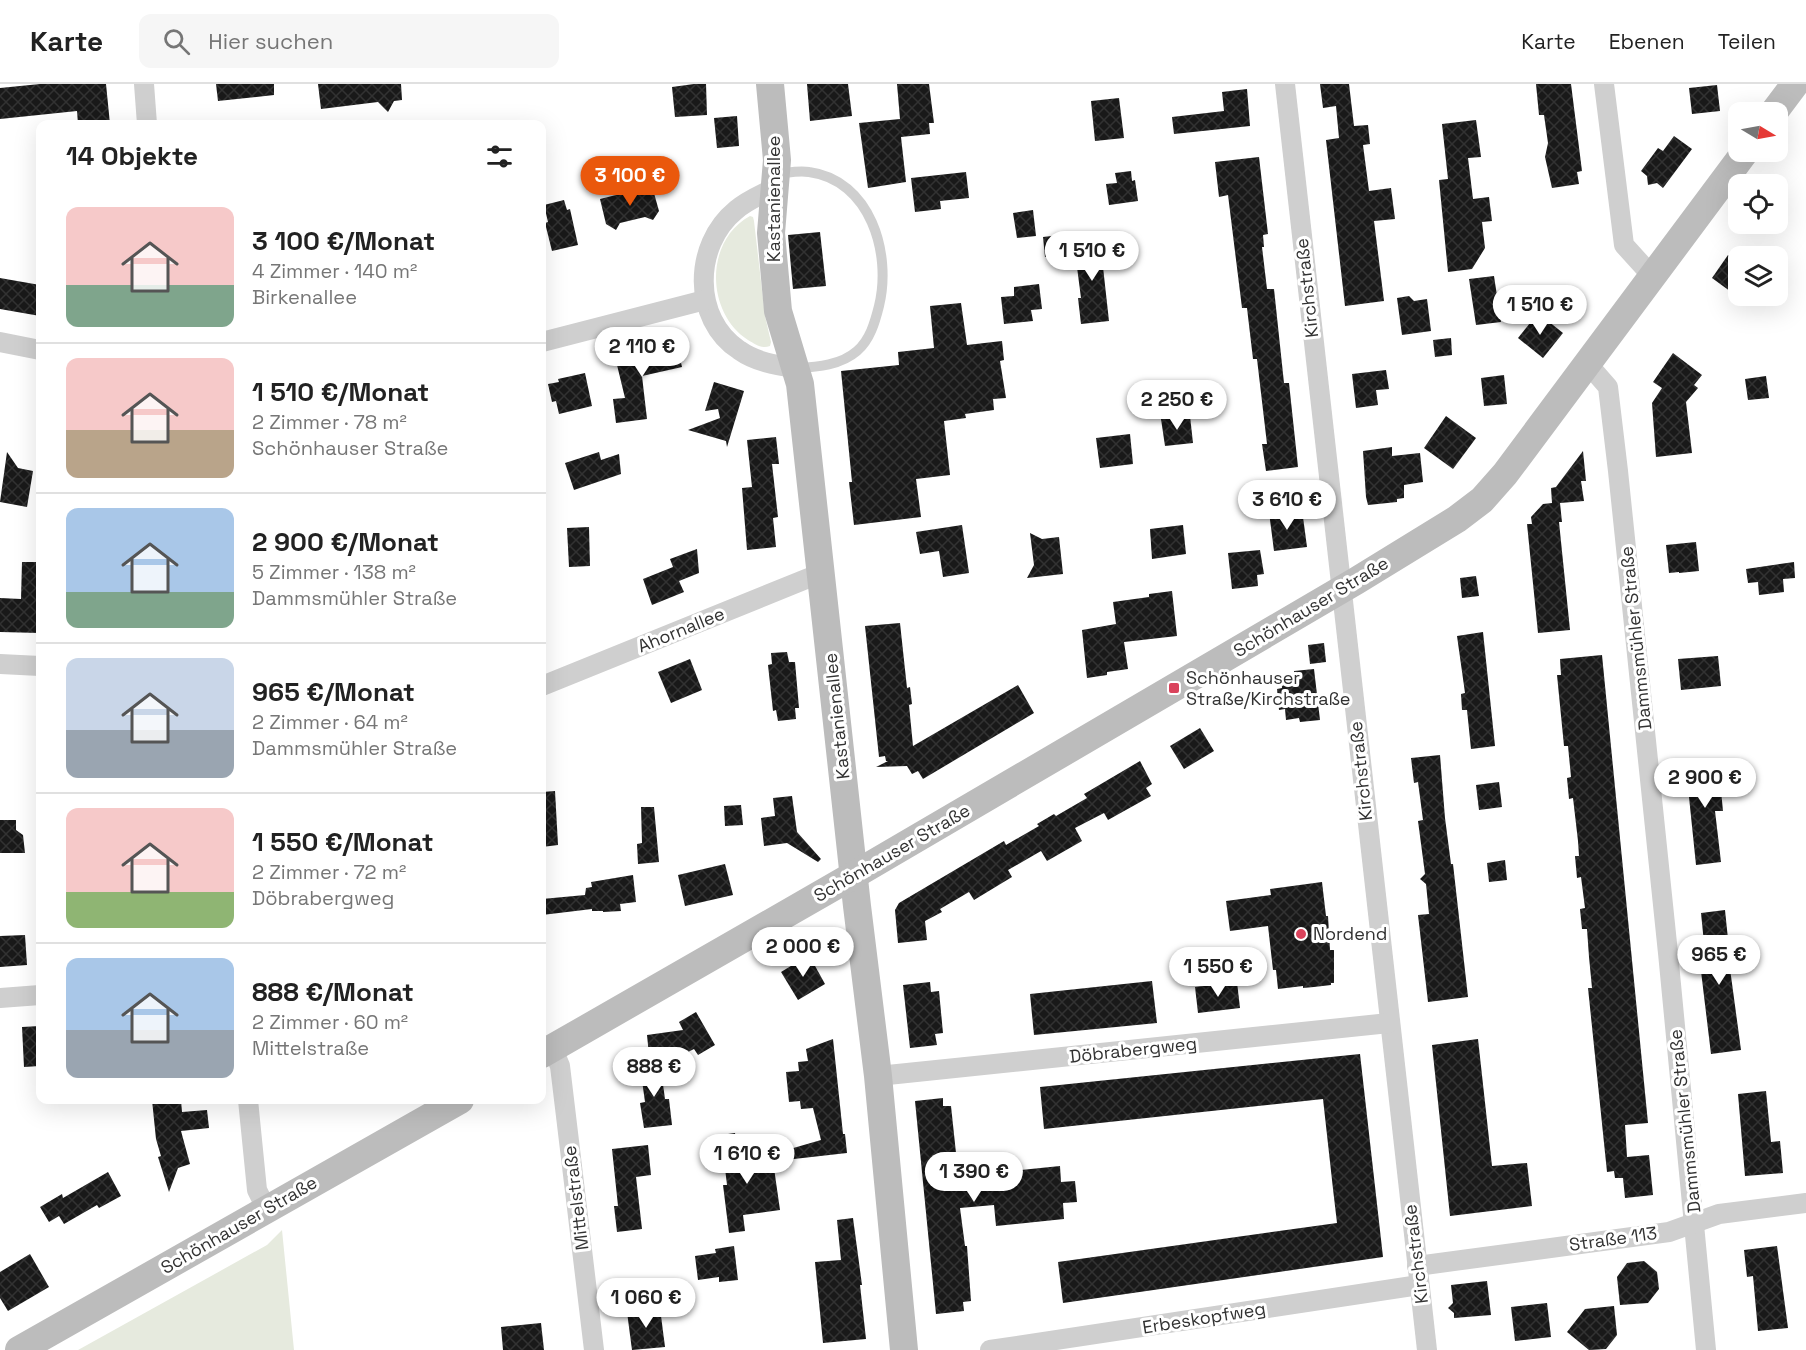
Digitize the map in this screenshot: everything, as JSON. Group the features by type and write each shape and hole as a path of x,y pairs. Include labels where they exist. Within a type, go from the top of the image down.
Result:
{"street":[{"path":"144,84 147,120"},
{"name":"Kastanienallee","path":"770,84 776,180 771,233 778,311 800,384 878,1076 904,1350"},
{"name":"Kirchstraße","path":"1285,84 1427,1350"},
{"path":"1604,84 1624,245 1653,277"},
{"path":"1782,102 1795,84"},
{"name":"Schönhauser Straße","path":"547,1050 854,875 1342,590 1457,519 1482,500 1505,474 1739,162"},
{"path":"776,180 736,210 719,230 705,257 703,282 705,300 716,327 727,341 740,351 767,364 795,368"},
{"path":"546,341 705,300"},
{"path":"0,342 36,349"},
{"name":"Dammsmühler Straße","path":"1587,363 1608,387 1695,1222 1706,1350"},
{"name":"Ahornallee","path":"546,684 821,573"},
{"path":"0,664 36,666"},
{"path":"0,998 36,995"},
{"name":"Döbrabergweg","path":"878,1076 1389,1023"},
{"name":"Mittelstraße","path":"547,1050 560,1065 594,1350"},
{"path":"248,1104 257,1190 266,1208"},
{"name":"Schönhauser Straße","path":"19,1350 453,1104"},
{"name":"Straße 113","path":"1417,1266 1669,1232 1719,1214 1806,1203"},
{"name":"Erbeskopfweg","path":"990,1350 1419,1285"}],"lane":[{"path":"776,180 799,171 811,172 840,183 854,194 872,222 881,256 880,300 870,335 859,350 845,360 818,367 795,368"}],"shaded area":[{"path":"750,216 754,221 765,316 771,342 767,347 753,343 734,328 724,313 718,295 716,277 718,259 724,242 735,227"},
{"path":"282,1230 294,1350 78,1350 267,1245"}],"building":[{"path":"40,84 106,84 110,120 78,120 77,111 0,119 0,88"},
{"path":"216,84 274,84 274,95 218,101"},
{"path":"318,84 401,84 402,100 394,101 388,112 378,102 321,109"},
{"path":"706,84 707,115 675,117 672,87"},
{"path":"807,84 848,84 852,116 810,121"},
{"path":"897,84 929,84 934,123 929,123 930,134 901,137 906,182 868,188 859,123 900,119"},
{"path":"1320,84 1349,84 1354,126 1368,125 1370,144 1363,145 1369,191 1391,188 1395,219 1374,221 1384,301 1345,306 1326,140 1339,138 1336,106 1323,108"},
{"path":"1536,84 1571,84 1582,171 1577,172 1579,184 1552,188 1545,157 1548,143 1544,115 1539,115"},
{"path":"1717,85 1720,111 1692,114 1689,88"},
{"path":"1247,89 1250,126 1174,134 1172,117 1224,111 1222,92"},
{"path":"1119,98 1124,138 1095,141 1091,101"},
{"path":"737,116 739,146 717,148 714,118"},
{"path":"1476,120 1481,157 1468,158 1473,199 1489,197 1492,221 1482,222 1485,248 1472,269 1448,272 1439,180 1448,179 1442,124"},
{"path":"1674,136 1692,149 1663,188 1657,183 1648,185 1647,176 1641,171 1658,148 1663,151"},
{"path":"1259,157 1268,234 1263,235 1264,247 1262,247 1267,289 1274,289 1284,383 1289,383 1298,467 1266,471 1262,444 1267,444 1257,359 1253,359 1247,308 1242,308 1228,195 1219,197 1215,162"},
{"path":"1131,171 1132,181 1135,180 1138,201 1109,205 1106,184 1117,183 1115,173"},
{"path":"966,172 969,198 940,201 941,209 915,212 911,178"},
{"path":"652,186 659,211 653,220 645,217 620,223 616,230 606,224 600,199"},
{"path":"564,200 567,210 570,209 578,245 552,251 546,227 548,222 546,204"},
{"path":"1033,210 1036,236 1017,238 1013,213"},
{"path":"820,232 826,286 793,289 788,235"},
{"path":"1060,235 1063,255 1045,257 1043,237"},
{"path":"1103,241 1106,267 1103,267 1109,321 1081,324 1078,298 1081,298 1074,244"},
{"path":"1728,255 1728,290 1712,278"},
{"path":"1494,276 1501,322 1476,325 1469,279"},
{"path":"0,278 36,284 36,315 0,309"},
{"path":"1039,284 1042,309 1031,310 1033,321 1004,324 1001,297 1014,296 1014,287"},
{"path":"1409,296 1414,301 1427,299 1431,331 1402,335 1397,298"},
{"path":"961,303 967,345 1002,341 1004,360 1000,361 1006,398 993,399 994,410 965,414 966,418 944,421 950,475 916,479 921,517 854,525 841,371 899,365 898,352 934,348 930,306"},
{"path":"1538,313 1563,333 1543,358 1518,338"},
{"path":"1451,338 1452,355 1435,357 1433,340"},
{"path":"672,340 674,351 678,350 682,367 642,376 647,419 616,423 613,399 625,398 617,365 623,363 621,353"},
{"path":"1673,353 1702,375 1694,385 1698,388 1686,402 1692,453 1656,457 1652,403 1662,388 1653,382"},
{"path":"1386,370 1389,389 1376,390 1378,405 1356,408 1352,374"},
{"path":"585,373 592,406 559,414 556,401 552,402 548,384 559,382 558,379"},
{"path":"1504,375 1507,404 1484,406 1481,378"},
{"path":"1766,376 1769,398 1748,400 1745,379"},
{"path":"714,382 744,391 727,447 726,441 688,430 720,418 718,409 705,411"},
{"path":"1190,416 1193,443 1165,446 1161,419"},
{"path":"1446,416 1476,438 1453,469 1424,448"},
{"path":"1130,434 1133,464 1100,468 1096,438"},
{"path":"776,437 779,464 772,464 778,517 773,518 776,547 747,550 742,488 752,487 747,440"},
{"path":"1392,447 1392,456 1420,453 1423,482 1404,485 1404,498 1397,499 1397,502 1368,505 1363,451"},
{"path":"1583,451 1586,481 1581,481 1584,501 1560,503 1562,522 1559,522 1570,630 1538,633 1527,524 1532,524 1531,517 1543,504 1552,503 1551,488 1556,487"},
{"path":"7,452 18,468 33,471 27,507 0,502"},
{"path":"599,452 601,460 619,454 621,474 574,490 565,463"},
{"path":"1289,510 1290,518 1303,517 1307,547 1274,551 1269,512"},
{"path":"962,525 969,573 943,577 939,551 920,554 916,532"},
{"path":"1183,525 1186,554 1152,559 1150,529"},
{"path":"589,527 590,566 569,567 567,528"},
{"path":"1030,533 1042,539 1059,537 1063,574 1027,578 1034,565"},
{"path":"1696,542 1699,571 1669,573 1666,545"},
{"path":"697,549 699,573 679,581 684,592 652,605 643,579 673,567 670,559"},
{"path":"1260,550 1264,574 1257,575 1258,586 1232,589 1228,553"},
{"path":"22,562 36,562 36,633 0,632 0,598 21,599"},
{"path":"1794,562 1795,578 1783,579 1784,592 1759,595 1758,582 1748,583 1746,569"},
{"path":"1476,576 1479,596 1462,598 1460,578"},
{"path":"1172,591 1177,636 1124,642 1128,669 1087,678 1082,630 1116,624 1113,602"},
{"path":"900,623 907,688 910,687 912,704 909,705 913,746 1018,685 1034,713 923,779 918,771 912,774 907,766 876,767 888,761 885,756 879,757 865,626"},
{"path":"1483,632 1495,746 1471,749 1467,710 1462,710 1461,694 1465,693 1457,636"},
{"path":"1324,643 1326,662 1310,664 1308,645"},
{"path":"787,652 789,662 795,662 799,708 795,708 796,719 778,721 776,710 773,711 768,665 772,664 771,653"},
{"path":"1602,655 1648,1123 1625,1125 1627,1157 1649,1155 1653,1195 1625,1198 1623,1178 1615,1178 1614,1171 1607,1172 1588,988 1592,988 1587,929 1582,929 1580,909 1585,908 1581,877 1577,878 1575,856 1579,856 1578,841 1573,798 1569,799 1567,778 1571,777 1568,746 1564,746 1557,675 1561,675 1560,659"},
{"path":"1718,656 1721,686 1681,690 1678,659"},
{"path":"690,659 702,690 671,703 658,672"},
{"path":"1314,669 1320,720 1300,722 1299,718 1286,720 1285,709 1279,710 1277,689 1282,688 1281,677 1294,676 1294,671"},
{"path":"1200,728 1214,751 1184,769 1170,746"},
{"path":"1440,755 1445,818 1451,864 1453,864 1468,997 1428,1002 1418,915 1429,914 1426,884 1420,879 1425,874 1418,821 1423,820 1418,782 1414,783 1411,758"},
{"path":"1718,759 1723,811 1715,811 1721,862 1696,865 1686,768 1696,767 1696,760"},
{"path":"1140,761 1152,784 1146,788 1151,796 1108,820 1104,813 1075,828 1082,841 1047,861 1041,851 1008,870 1012,877 974,900 969,892 940,909 942,912 925,921 927,940 898,943 895,910 899,903 1004,841 1006,845 1039,826 1037,824 1054,814 1056,816 1087,798 1084,794"},
{"path":"1499,782 1502,807 1479,810 1476,785"},
{"path":"555,791 558,845 546,846 546,792"},
{"path":"792,796 797,832 821,859 818,862 787,843 764,846 761,818 775,816 773,798"},
{"path":"741,805 743,825 725,826 724,806"},
{"path":"641,807 654,807 659,862 638,864 637,844 642,843"},
{"path":"0,820 16,820 16,830 23,835 25,853 0,853"},
{"path":"1505,860 1507,880 1489,882 1487,863"},
{"path":"725,864 733,895 685,906 678,875"},
{"path":"633,875 636,902 620,904 621,911 603,912 592,911 592,909 546,915 546,899 585,895 586,888 592,887 591,882"},
{"name":"Nordend","path":"1322,882 1326,916 1328,916 1330,950 1334,950 1334,983 1314,987 1278,989 1276,970 1273,970 1268,926 1230,931 1226,901 1271,895 1270,889"},
{"path":"1725,910 1728,939 1726,939 1741,1050 1711,1054 1700,963 1706,963 1701,913"},
{"path":"25,935 27,965 0,967 0,936"},
{"path":"809,955 825,984 798,1000 781,972"},
{"path":"1152,981 1157,1023 1034,1035 1030,994"},
{"path":"930,982 931,992 939,991 943,1033 935,1034 937,1045 910,1048 903,985"},
{"path":"1237,982 1240,1008 1198,1013 1195,987"},
{"path":"696,1012 715,1045 698,1055 694,1049 686,1053 685,1050 649,1055 647,1035 683,1030 679,1022"},
{"path":"36,1026 36,1066 24,1067 22,1027"},
{"path":"833,1039 847,1153 785,1160 783,1151 821,1140 813,1108 801,1109 800,1101 789,1102 786,1072 799,1071 798,1062 808,1061 806,1049"},
{"path":"1478,1039 1492,1166 1527,1163 1532,1206 1450,1216 1432,1045"},
{"path":"1360,1054 1383,1257 1063,1303 1058,1262 1337,1223 1323,1099 1044,1129 1040,1087"},
{"path":"660,1063 665,1099 669,1099 672,1125 644,1128 640,1103 645,1102 640,1066"},
{"path":"1766,1091 1771,1142 1780,1141 1783,1173 1745,1176 1738,1094"},
{"path":"943,1098 943,1106 951,1106 956,1153 948,1154 952,1190 983,1187 982,1174 1060,1166 1061,1182 1075,1181 1077,1202 1063,1203 1064,1219 996,1226 994,1205 960,1208 965,1246 967,1246 971,1301 963,1302 964,1311 936,1314 915,1101"},
{"path":"152,1104 181,1104 182,1112 207,1110 209,1128 181,1131 190,1164 178,1168 169,1192 158,1157 161,1156 156,1139"},
{"path":"735,1133 740,1163 772,1154 780,1210 743,1215 745,1231 729,1233 723,1185 727,1185 721,1135"},
{"path":"648,1145 651,1175 636,1177 642,1229 617,1232 614,1206 618,1206 612,1149"},
{"path":"108,1172 121,1196 99,1208 97,1205 64,1224 59,1216 49,1222 40,1207 62,1194 63,1198"},
{"path":"853,1218 866,1339 823,1343 815,1262 841,1260 837,1220"},
{"path":"734,1246 738,1280 719,1282 719,1277 698,1280 695,1256 716,1253 715,1249"},
{"path":"1777,1246 1788,1328 1758,1331 1753,1276 1747,1277 1744,1250"},
{"path":"30,1254 49,1287 8,1311 0,1298 0,1272"},
{"path":"1644,1261 1657,1272 1659,1289 1648,1303 1620,1305 1617,1277 1627,1263"},
{"path":"1487,1281 1491,1315 1454,1318 1454,1313 1448,1308 1453,1303 1451,1285"},
{"path":"1547,1303 1551,1337 1515,1341 1511,1307"},
{"path":"1614,1306 1617,1335 1606,1349 1589,1350 1567,1332 1585,1309"},
{"path":"660,1308 665,1347 632,1350 627,1312"},
{"path":"541,1323 544,1350 503,1350 501,1327"}],"place":[{"name":"Schönhauser Straße/Kirchstraße","path":"1174,688"},
{"name":"Nordend","path":"1301,934"}]}
